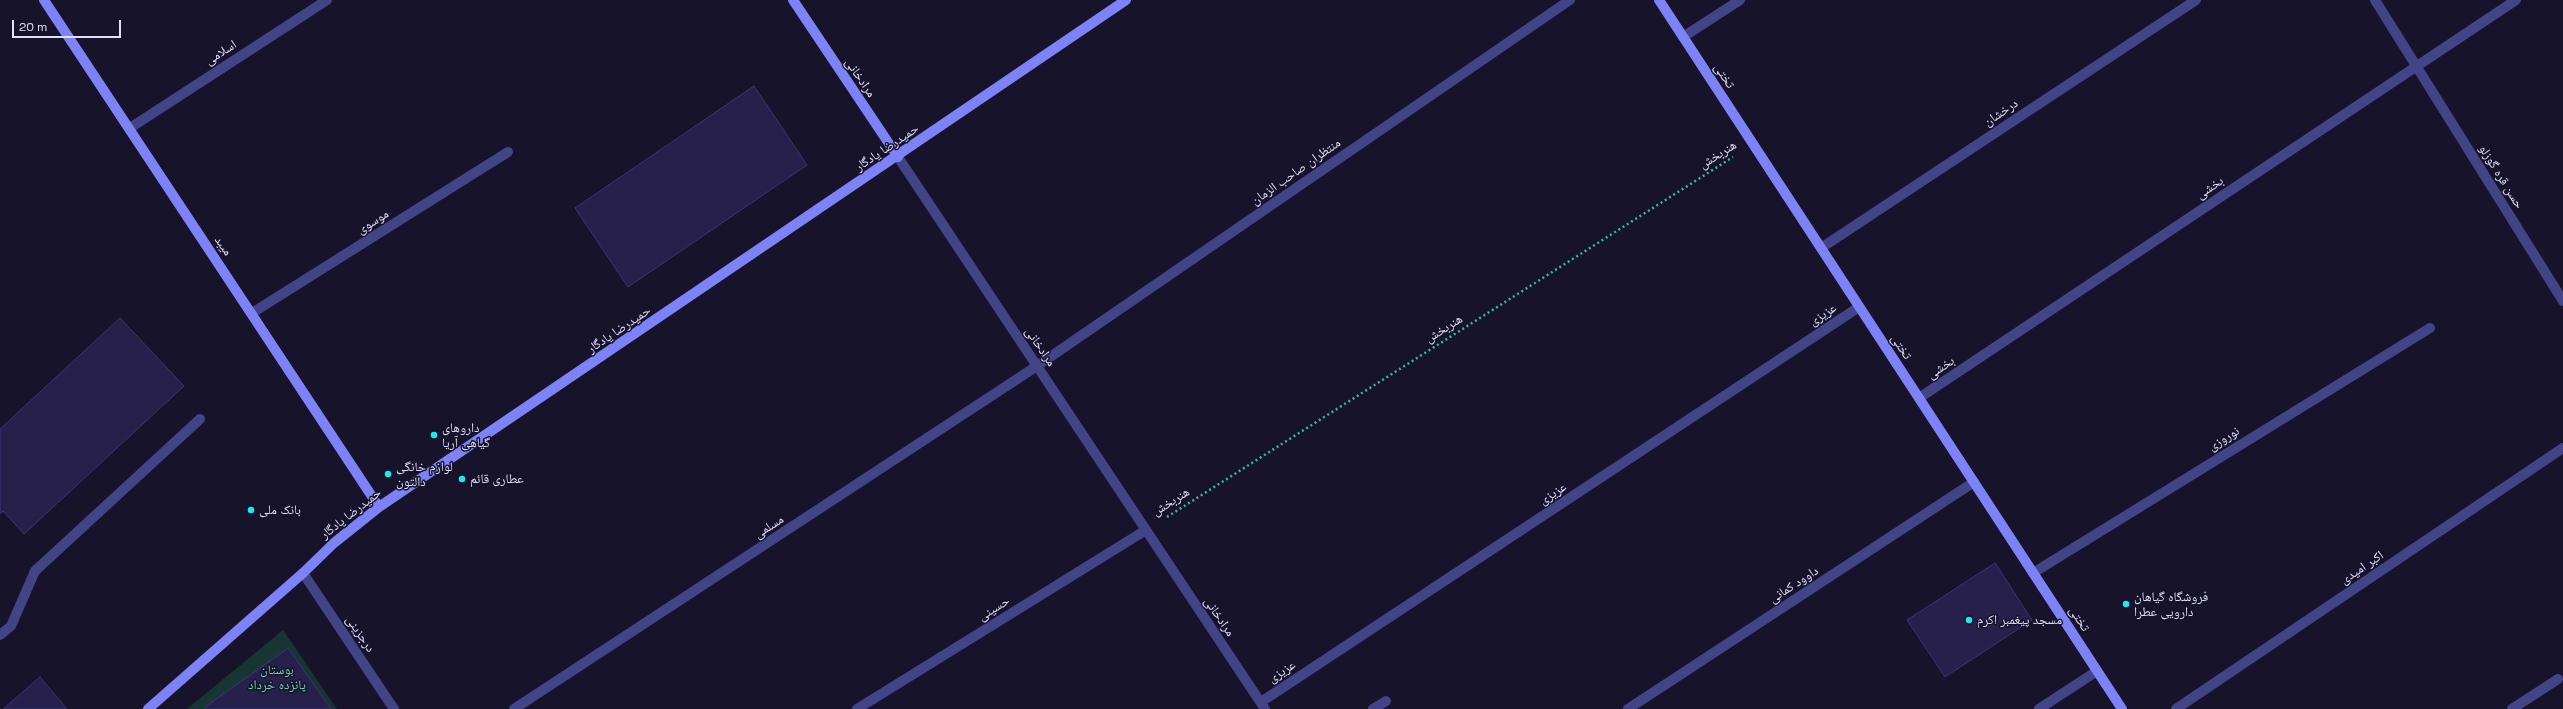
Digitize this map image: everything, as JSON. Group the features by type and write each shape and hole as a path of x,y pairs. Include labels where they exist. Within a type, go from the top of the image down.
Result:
{"street":[{"name":"میبد","path":"44,0 379,507"},
{"name":"اسلامی","path":"130,128 327,0"},
{"name":"مرادخانی","path":"793,0 1263,706"},
{"name":"حمیدرضا یادگار","path":"148,709 303,573 334,543 379,507 898,157 1126,0"},
{"name":"منتظران صاحب الزمان","path":"1037,366 1570,0"},
{"name":"تختی","path":"1659,0 2122,709"},
{"path":"1683,37 1740,0"},
{"name":"درخشان","path":"1821,248 2196,0"},
{"name":"حسن قره گوزلو","path":"2375,0 2563,301"},
{"name":"بخشی","path":"1919,398 2516,0"},
{"name":"موسوی","path":"252,313 508,152"},
{"name":"عزیزی","path":"1263,706 1860,307"},
{"name":"نوروزی","path":"2033,573 2430,328"},
{"name":"مسلمی","path":"514,709 1037,366"},
{"path":"0,635 11,626 35,571 200,419"},
{"name":"اکبر امیدی","path":"2176,709 2563,448"},
{"name":"داوود کمانی","path":"1628,709 1974,482"},
{"name":"حسینی","path":"857,709 1146,530"},
{"name":"درجزینی","path":"303,573 394,709"},
{"path":"2038,709 2097,671"},
{"path":"2512,709 2558,679"},
{"path":"1373,709 1386,701"}],"path":[{"name":"هنربخش","path":"1146,530 1753,145"}],"green space":[{"name":"بوستان پانزده خرداد","path":"283,630 337,709 187,709"}],"building":[{"path":"754,86 807,165 628,287 575,208"},
{"path":"120,318 184,386 24,534 3,511 0,514 0,429"},
{"name":"مسجد پیغمبر اکرم","path":"1995,563 2032,620 1945,677 1907,620"},
{"name":"بوستان پانزده خرداد","path":"288,648 331,709 206,709 205,707"},
{"path":"40,677 67,709 3,709"}],"place":[{"name":"داروهای گیاهی آریا","path":"434,435"},
{"name":"لوازم خانگی دالتون","path":"388,474"},
{"name":"عطاری قائم","path":"462,479"},
{"name":"بانک ملی","path":"251,510"},
{"name":"فروشگاه گیاهان دارویی عطرا","path":"2126,604"},
{"name":"مسجد پیغمبر اکرم","path":"1969,620"}]}
